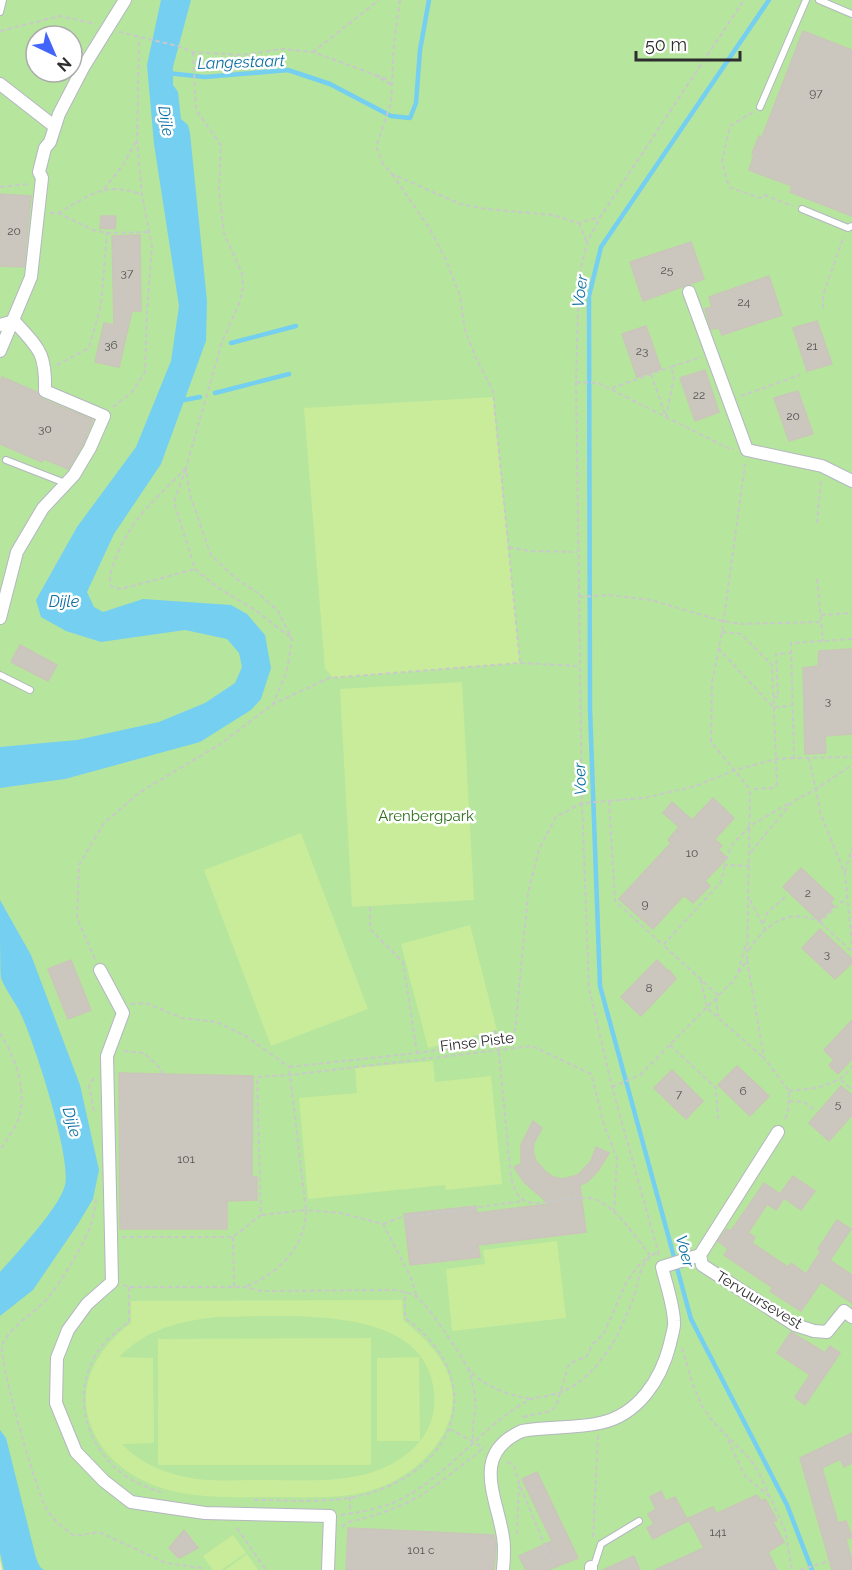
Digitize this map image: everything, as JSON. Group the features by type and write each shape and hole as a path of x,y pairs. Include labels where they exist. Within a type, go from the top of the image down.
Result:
{"street":[{"path":"0,351 31,277 42,180 47,173 52,156 53,149 50,142 54,126 84,66 125,0"},
{"path":"0,84 54,126"},
{"path":"689,292 747,450 822,466 852,481"},
{"path":"0,325 14,321"},
{"path":"0,618 17,552 43,508 74,475 90,448 104,416 45,391 46,368 40,351 14,321"},
{"path":"100,970 123,1013 107,1056 112,1282 87,1304 68,1329 57,1358 56,1403 76,1452 104,1481 131,1502 205,1513 330,1516 328,1570"},
{"path":"503,1570 505,1553 503,1538 490,1478 495,1454 501,1443 511,1435 522,1431 599,1423 615,1419 630,1411 640,1402 651,1388 667,1355 675,1322 662,1267 694,1257 778,1132"},
{"name":"Tervuursevest","path":"694,1257 702,1265 795,1325 827,1332 844,1311 852,1317"}],"lane":[{"path":"0,12 3,0"},
{"path":"760,107 807,0"},
{"path":"819,0 852,14"},
{"path":"802,209 850,227"},
{"path":"6,460 65,483"},
{"path":"0,675 30,690"},
{"path":"591,1569 601,1544 639,1521"}],"path":[{"path":"313,52 379,0"},
{"path":"400,0 394,43 391,103 376,147 383,164 429,229 447,262 460,296 465,330 493,391 520,663"},
{"path":"560,1393 569,1364 587,1356 592,1345 603,1333 626,1283 637,1267 650,1255 658,1252 612,1087 589,988 582,803 578,552 576,382 579,276 587,243 600,218 744,0"},
{"path":"0,31 60,16 139,38 178,46 193,52 241,56 284,49 313,52 373,74 393,86"},
{"path":"104,416 132,392 146,372 147,310 152,246 142,195 137,140 139,38"},
{"path":"193,52 196,110 221,145 219,190 224,233 242,273 243,287 240,301 217,357 186,468 174,502 195,569 217,587 255,610 292,639"},
{"path":"760,107 730,126 722,162 729,187 760,198 764,195 802,209"},
{"path":"58,213 104,189 123,165 137,140"},
{"path":"392,174 460,204 486,209 554,215 579,223 600,218"},
{"path":"0,187 42,180"},
{"path":"104,189 127,189 142,195"},
{"path":"39,212 58,213 93,230 150,232"},
{"path":"579,223 587,243"},
{"path":"823,308 826,285 850,227"},
{"path":"46,368 64,363 89,348 101,305 107,232"},
{"path":"612,389 712,353"},
{"path":"666,417 674,377 671,367"},
{"path":"651,374 666,417"},
{"path":"730,400 801,375"},
{"path":"576,382 598,383 730,449 747,450 722,632 712,683 711,742 750,789 750,899 747,960 764,1058"},
{"path":"186,468 138,516 123,542 109,579 111,586 121,589 195,569"},
{"path":"186,468 190,495 211,555 234,577 258,593 278,611 292,639 287,670 273,704"},
{"path":"817,523 820,492"},
{"path":"509,547 530,551 578,552"},
{"path":"818,579 823,641"},
{"path":"579,597 608,595 651,600 722,621 762,624 821,622"},
{"path":"820,615 852,613"},
{"path":"722,632 741,634 771,665 777,784 773,788 750,789"},
{"path":"794,759 791,643 852,639"},
{"path":"718,648 773,707 793,706"},
{"path":"773,697 777,697 776,654 791,653"},
{"path":"100,970 77,918 79,865 104,823 140,792 219,746 273,704 329,678 520,663 580,666"},
{"path":"123,1013 130,1004 146,1003 182,1018 217,1022 247,1037 289,1067 511,1040 514,1037 528,894 539,849 556,818 582,803 644,798 696,786 735,770 776,759 852,757"},
{"path":"809,758 821,815 845,874 852,944"},
{"path":"663,945 721,882 731,846 750,826 816,789 852,765"},
{"path":"607,802 615,900 718,997 718,1018"},
{"path":"750,854 792,802"},
{"path":"845,874 852,848"},
{"path":"725,865 750,866"},
{"path":"764,923 767,914 785,897"},
{"path":"820,922 847,897"},
{"path":"750,899 765,929"},
{"path":"370,907 370,928 403,962 417,1053"},
{"path":"747,953 765,929 785,918 802,916 820,922 852,952"},
{"path":"736,976 748,937"},
{"path":"612,1087 640,1075 718,997 747,960"},
{"path":"700,979 707,1008 764,1058 789,1091 788,1113 778,1132"},
{"path":"495,1030 499,1050 511,1178 518,1197 524,1202"},
{"path":"0,1033 13,1055 22,1100 18,1119 0,1150"},
{"path":"670,1045 716,1088 718,1119"},
{"name":"Finse Piste","path":"261,1215 257,1077 532,1046 591,1074 604,1125 617,1159 614,1212"},
{"path":"109,1050 144,1053 162,1070 161,1074"},
{"path":"789,1091 813,1089 841,1080 852,1066"},
{"path":"245,1287 268,1275 290,1255 306,1226 289,1067"},
{"path":"841,1080 852,1090"},
{"path":"789,1101 804,1102 813,1109"},
{"path":"111,1237 233,1238 261,1215 306,1210 341,1213 383,1224 398,1218 524,1202 549,1203 585,1197 602,1202 614,1212 650,1255"},
{"path":"383,1224 411,1278 417,1296 448,1336 468,1368 478,1379 500,1391 531,1399 560,1393 585,1377 611,1346 632,1301 642,1266 650,1255"},
{"path":"233,1238 234,1287"},
{"path":"112,1282 129,1287 245,1287 262,1291 396,1290 417,1296"},
{"path":"129,1287 129,1322 112,1335 92,1361 84,1385 85,1417 96,1444 116,1468 140,1484 162,1493"},
{"path":"248,1500 323,1500 350,1497 384,1488 409,1476 434,1455 445,1439 449,1428 455,1403 454,1383 447,1363 435,1345 419,1328 405,1318 405,1292"},
{"path":"681,1345 702,1406 759,1473 785,1530 792,1570"},
{"path":"468,1368 476,1398 472,1432 474,1442"},
{"path":"330,1516 384,1506 406,1496 441,1472 497,1422 531,1399"},
{"path":"592,1543 599,1423"},
{"path":"449,1428 474,1442"},
{"path":"727,1438 745,1476 770,1498"},
{"path":"495,1454 514,1466 555,1570"},
{"path":"516,1541 519,1483"},
{"path":"338,1533 346,1523 396,1509 422,1496"},
{"path":"350,1497 350,1513"},
{"path":"228,1514 266,1570"},
{"path":"800,1570 829,1561"}],"green space":[{"name":"Arenbergpark","path":"0,0 852,0 852,1570 2,1570 0,1559"},
{"path":"493,397 520,663 334,678 325,669 304,408"},
{"path":"462,682 474,900 352,907 340,689"},
{"path":"301,833 368,1009 271,1046 204,870"},
{"path":"470,925 497,1030 428,1048 401,944"},
{"path":"433,1061 435,1082 491,1076 502,1184 446,1190 445,1185 308,1199 299,1098 357,1093 355,1068"},
{"path":"557,1241 566,1318 452,1331 446,1269 485,1264 483,1250"},
{"path":"402,1300 403,1320 426,1341 445,1367 452,1387 452,1406 448,1425 439,1442 410,1471 393,1481 363,1493 326,1497 214,1497 155,1486 136,1477 108,1454 95,1434 87,1412 87,1385 91,1373 111,1341 131,1323 131,1301","holes":["218,1317 309,1317 343,1320 375,1327 402,1339 422,1358 433,1385 434,1408 431,1422 415,1447 384,1468 344,1478 220,1480 188,1478 169,1473 140,1459 122,1444 154,1443 153,1358 119,1357 130,1347 164,1328"]},
{"path":"371,1338 371,1465 158,1465 158,1339"},
{"path":"419,1357 420,1441 377,1441 377,1358"},
{"path":"233,1535 246,1553 221,1570 213,1570 203,1556"},
{"path":"247,1554 258,1570 225,1570"}],"water":[{"name":"Dijle","path":"161,0 191,0 173,67 173,85 178,92 181,119 188,125 190,133 207,301 206,341 161,464 114,534 87,592 94,607 103,612 143,599 231,605 247,614 265,635 271,668 261,699 251,710 200,742 65,779 0,788 0,747 77,740 159,722 205,703 235,683 242,667 239,653 227,639 185,630 101,642 66,631 41,617 36,600 77,527 136,447 171,361 179,306 154,144 147,65"},
{"name":"Dijle","path":"0,900 31,955 80,1085 99,1170 93,1199 78,1224 33,1290 0,1316 0,1272 37,1230 55,1205 65,1185 66,1171 63,1150 42,1070 19,1010 1,978"},
{"path":"0,1430 6,1438 36,1558 44,1570 4,1570 0,1553"}],"building":[{"path":"803,31 852,50 852,216 790,192 792,186 749,170 754,155 752,154 759,136 762,137"},
{"path":"0,194 31,196 24,267 0,266"},
{"path":"101,216 116,216 115,229 100,228"},
{"path":"140,235 141,311 132,311 119,367 95,362 104,323 114,325 112,236"},
{"path":"691,242 704,279 643,301 630,262"},
{"path":"769,276 782,315 722,335 719,328 711,329 705,309 712,307 709,297"},
{"path":"817,321 832,364 807,371 793,328"},
{"path":"646,326 661,369 637,377 622,334"},
{"path":"705,370 719,412 695,421 680,378"},
{"path":"2,377 37,392 42,399 93,420 83,444 68,469 44,459 42,462 0,444 0,383"},
{"path":"798,391 813,434 789,441 774,398"},
{"path":"20,645 57,665 48,681 11,662"},
{"path":"852,649 852,734 825,736 826,753 805,754 803,668 818,666 819,651"},
{"path":"713,798 734,818 715,839 722,846 718,849 727,858 705,881 710,886 693,903 684,895 653,929 619,899 671,843 668,840 679,827 663,813 672,802 692,820"},
{"path":"801,868 834,899 830,902 834,906 819,921 783,887"},
{"path":"820,929 852,959 852,963 835,979 802,948"},
{"path":"71,960 91,1010 68,1019 48,969"},
{"path":"657,960 676,979 641,1016 621,997"},
{"path":"852,1020 852,1059 838,1074 829,1065 834,1060 824,1050"},
{"path":"737,1066 769,1096 750,1116 718,1085"},
{"path":"672,1070 703,1101 686,1119 654,1088"},
{"path":"119,1073 253,1076 252,1176 257,1177 257,1200 227,1201 227,1229 120,1229"},
{"path":"841,1086 852,1095 852,1115 829,1141 809,1123"},
{"path":"533,1121 542,1128 534,1143 533,1152 536,1161 553,1177 562,1179 578,1175 591,1161 596,1147 609,1153 598,1171 587,1182 580,1185 586,1232 478,1245 480,1257 410,1265 404,1214 476,1206 477,1213 549,1204 524,1182 514,1167 521,1164 521,1145"},
{"path":"793,1176 815,1191 801,1210 784,1198 776,1210 767,1204 748,1233 755,1237 752,1243 788,1267 791,1263 806,1274 821,1251 818,1249 837,1220 851,1229 830,1260 852,1275 852,1303 821,1282 801,1311 770,1291 773,1288 724,1255 728,1249 718,1241 727,1229 731,1231 764,1183 780,1194"},
{"path":"791,1332 825,1353 830,1346 840,1353 805,1405 795,1397 810,1375 777,1353"},
{"path":"852,1433 852,1463 844,1467 840,1459 822,1468 838,1523 846,1521 852,1537 846,1539 852,1570 832,1570 800,1458"},
{"path":"537,1472 578,1558 548,1570 526,1570 519,1556 552,1541 522,1479"},
{"path":"661,1491 666,1501 675,1497 688,1521 653,1539 647,1528 654,1524 648,1514 656,1509 650,1497"},
{"path":"757,1495 761,1501 765,1499 777,1520 773,1522 784,1542 768,1552 777,1570 655,1570 704,1548 688,1518 713,1507 716,1513 720,1512"},
{"path":"348,1528 494,1535 496,1545 494,1570 346,1570"},
{"path":"184,1530 198,1548 179,1558 169,1548"},
{"path":"634,1556 640,1570 603,1570"}],"waterway":[{"name":"Langestaart","path":"167,73 205,77 288,70 330,84 391,116 410,118 416,103 420,50 429,0"},
{"name":"Voer","path":"769,0 601,247 589,296 590,709 600,986 691,1319 787,1505 812,1570"},
{"path":"231,343 296,326"},
{"path":"215,393 289,374"},
{"path":"184,400 200,397"}]}
